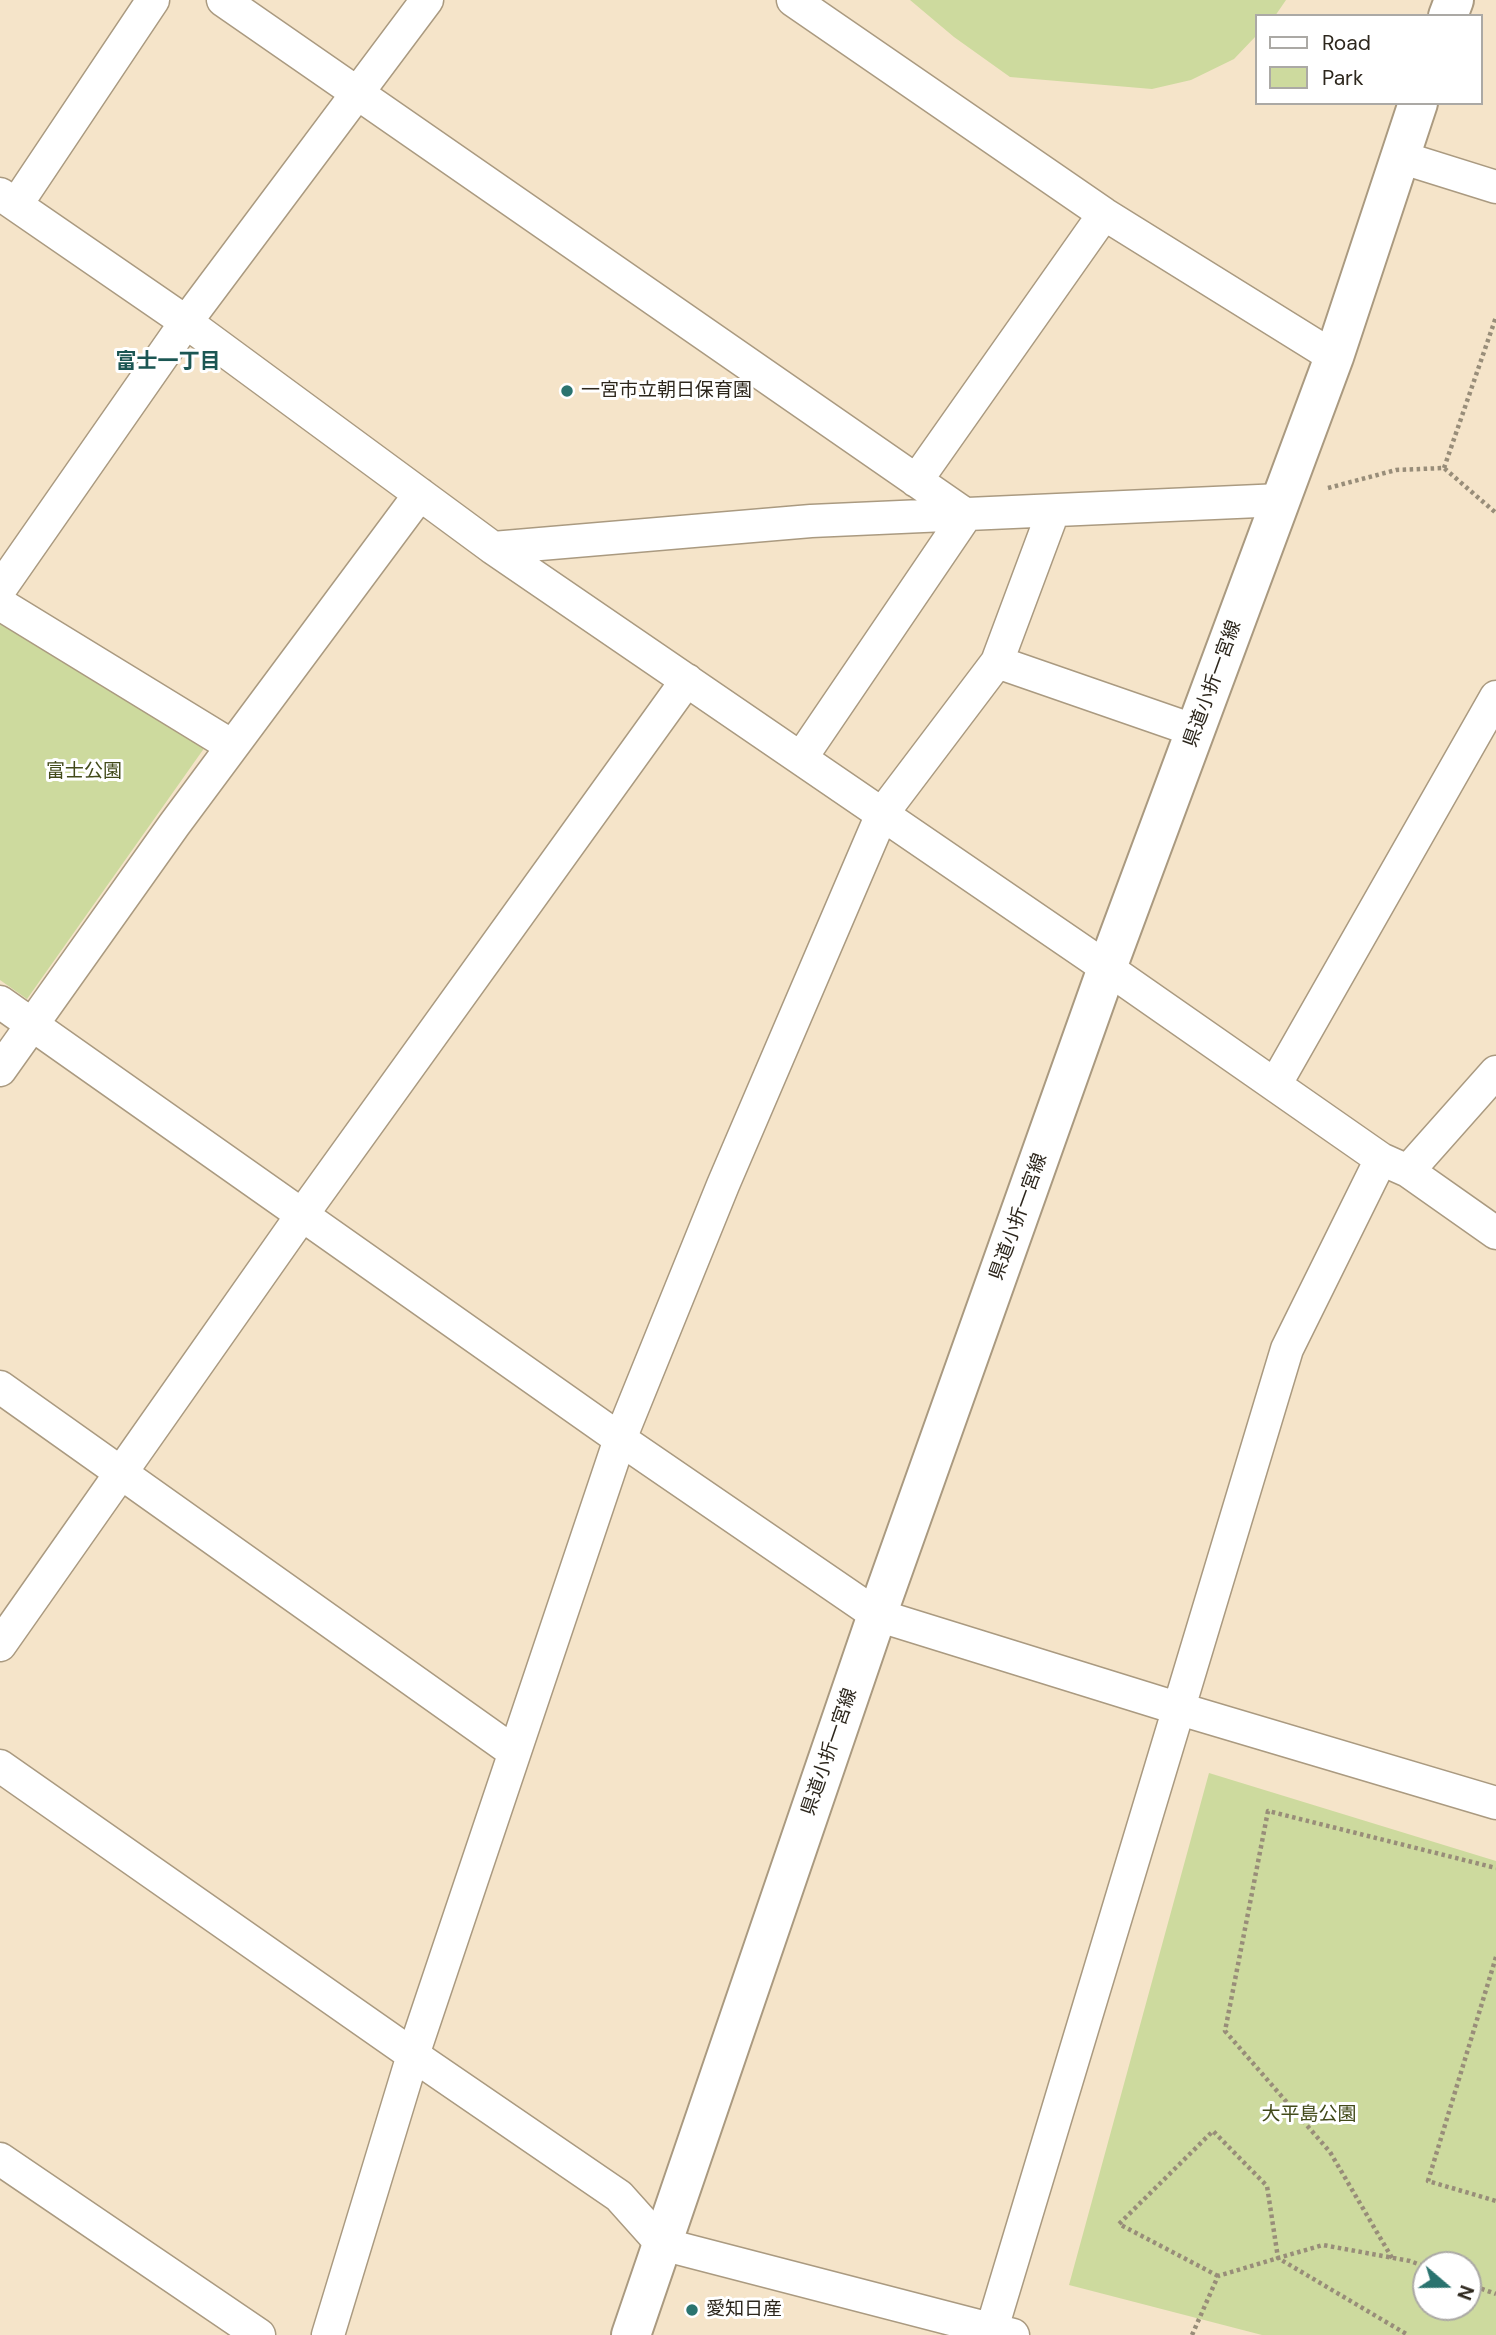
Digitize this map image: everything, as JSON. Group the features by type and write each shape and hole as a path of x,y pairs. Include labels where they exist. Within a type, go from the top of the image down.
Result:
{"main road":[{"name":"県道小折一宮線","path":"631,2335 877,1615 1107,968 1334,357 1417,105"}],"street":[{"path":"153,0 8,200 186,322 493,548 1275,1085 1496,1233"},
{"path":"223,0 966,516"},
{"path":"0,589 186,322 427,0"},
{"path":"793,0 1104,214 1334,357"},
{"path":"1400,157 1496,187"},
{"path":"916,481 1104,214"},
{"path":"0,1070 232,746 420,494"},
{"path":"493,548 811,522 1282,500"},
{"path":"328,2335 413,2055 620,1439 723,1185 882,814 998,662 1053,512"},
{"path":"801,758 966,516"},
{"path":"0,604 232,746"},
{"path":"998,662 1196,731"},
{"path":"0,1646 302,1216 687,680"},
{"path":"1275,1085 1496,696"},
{"path":"0,1002 620,1439 877,1615 1180,1710 1496,1803"},
{"path":"0,1766 619,2196 662,2244 998,2333 1287,1349 1394,1165 1496,1072"},
{"path":"0,1387 514,1752"},
{"path":"0,2159 259,2335"}],"path":[{"path":"1444,468 1496,317"},
{"path":"1282,500 1396,470 1444,468 1496,513"},
{"path":"1392,2258 1330,2152 1225,2031 1268,1811 1496,1868"},
{"path":"1496,1957 1427,2181 1496,2201"},
{"path":"1408,2335 1278,2258 1266,2186 1213,2132 1119,2224 1218,2276 1278,2258 1323,2245 1412,2262"},
{"path":"1192,2335 1218,2276"}],"green space":[{"path":"910,0 1286,0 1276,14 1254,14 1254,38 1234,59 1191,80 1152,89 1010,77 954,37"},
{"name":"富士公園","path":"0,624 205,747 27,999 0,980"},
{"name":"大平島公園","path":"1209,1773 1496,1861 1496,2335 1262,2335 1069,2285"}],"place":[{"name":"一宮市立朝日保育園","path":"567,391"},
{"name":"愛知日産","path":"692,2310"}],"district":[{"name":"富士一丁目","path":"168,362"}]}
